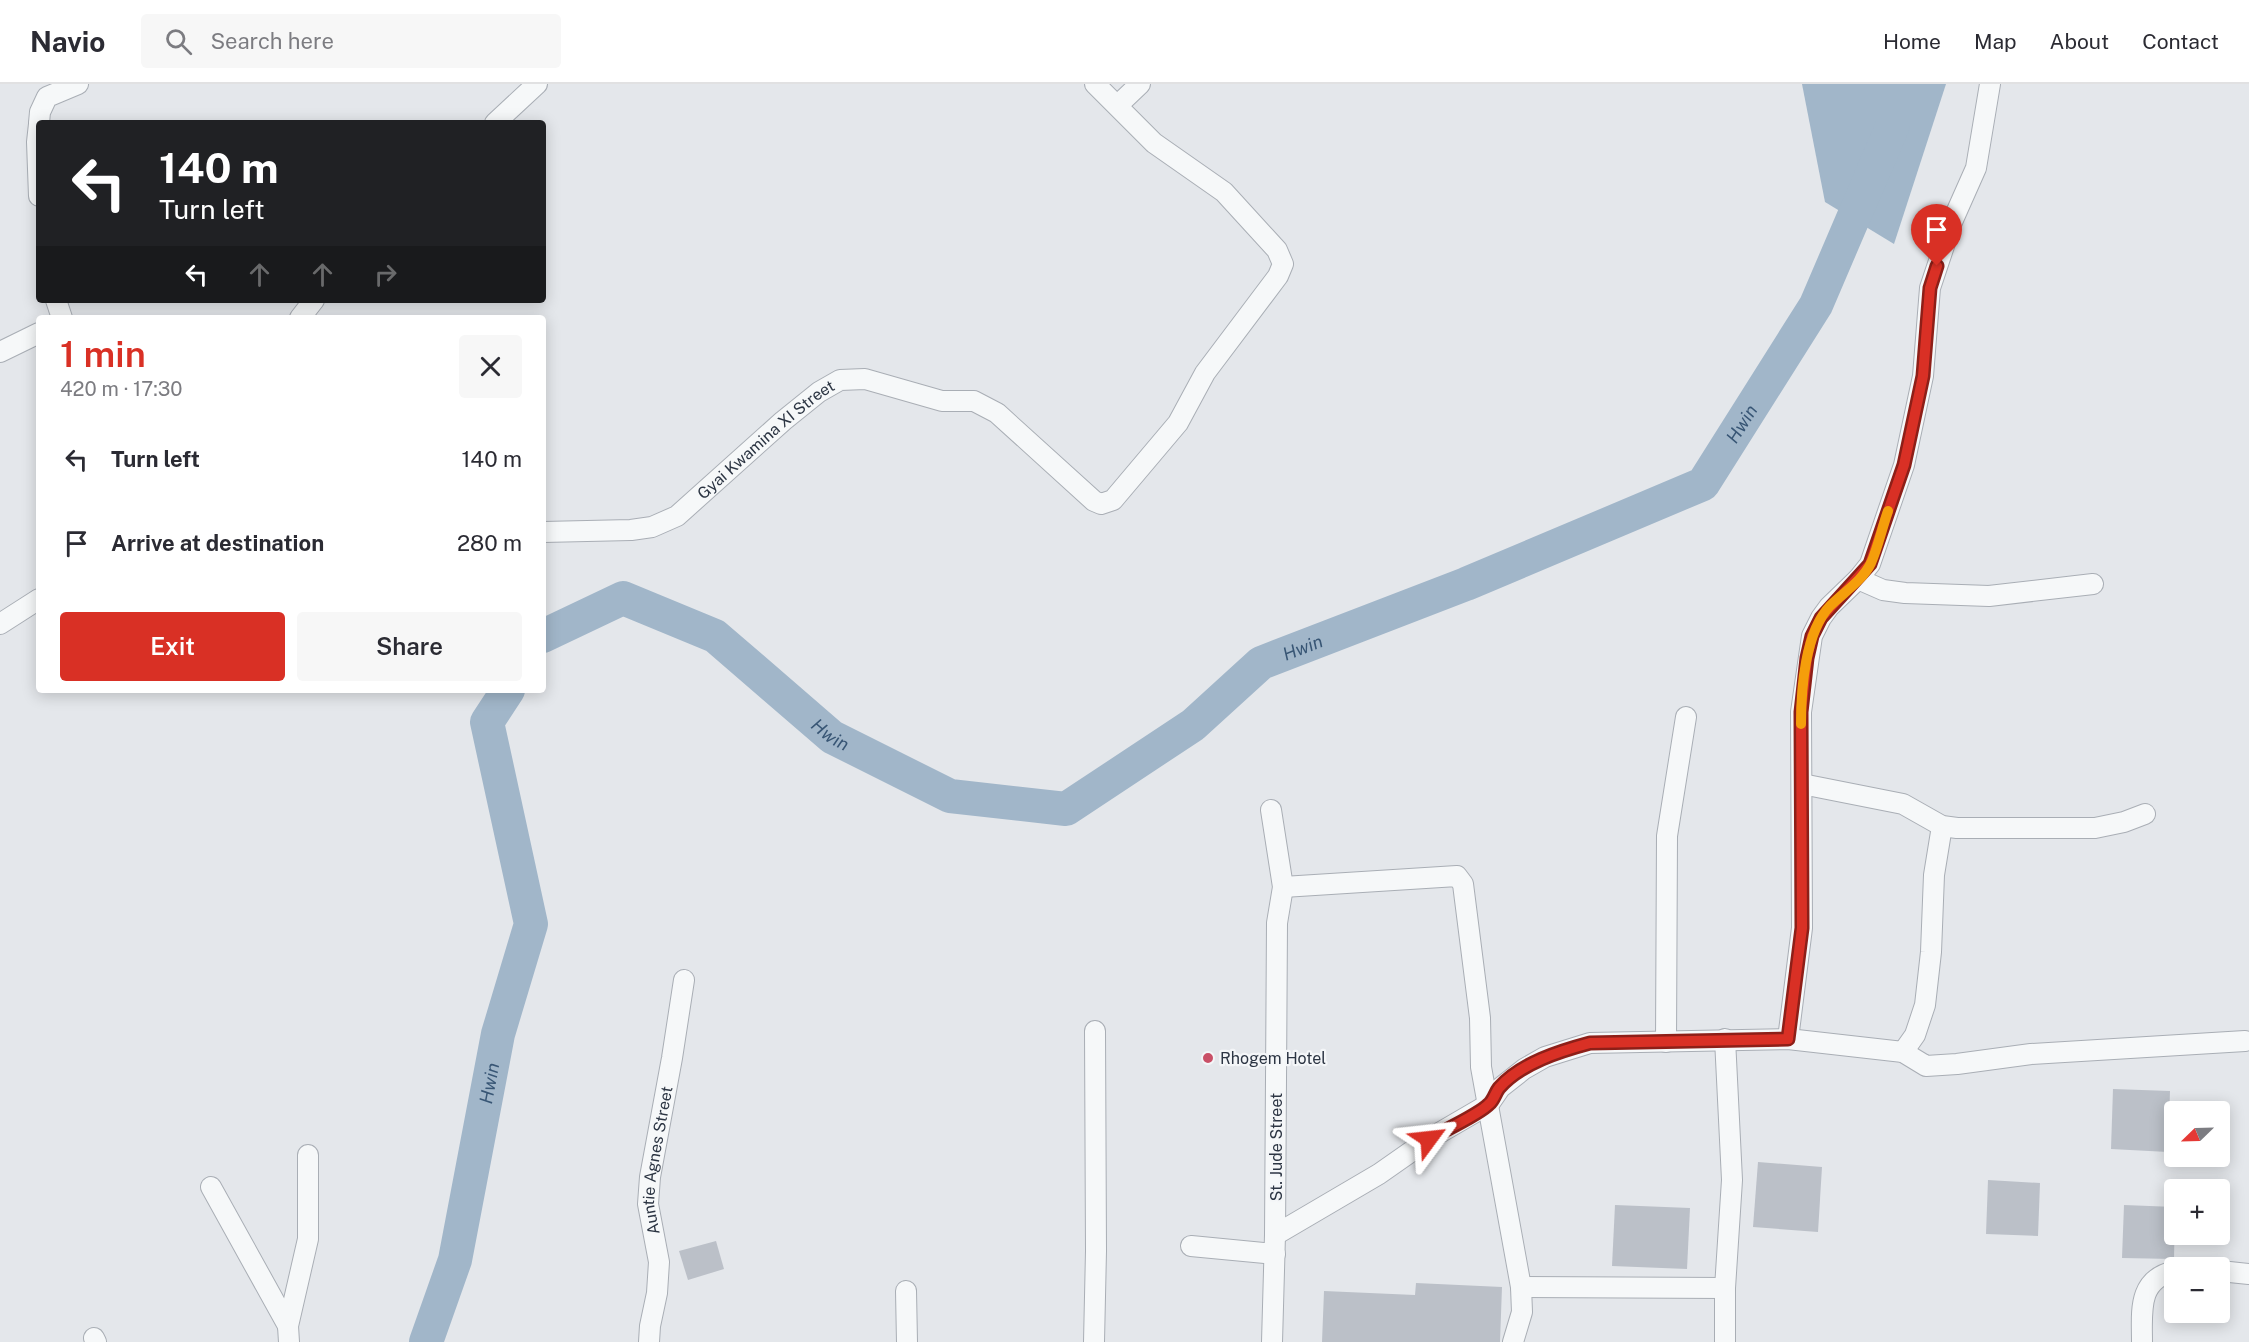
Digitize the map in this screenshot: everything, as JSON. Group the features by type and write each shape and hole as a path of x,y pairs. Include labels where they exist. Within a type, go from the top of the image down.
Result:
{"street":[{"path":"39,120 40,112 47,97 78,84"},
{"path":"498,120 537,84"},
{"path":"1095,84 1118,105 1140,84"},
{"path":"1788,1039 1802,928 1801,712 1812,636 1829,607 1870,564 1904,465 1923,376 1930,288 1952,222 1976,168 1990,84"},
{"name":"Gyai Kwamina XI Street","path":"546,532 631,530 652,527 677,516 783,421 819,392 840,380 865,379 942,401 974,401 997,413 1094,501 1101,504 1113,500 1178,423 1205,373 1278,276 1283,264 1277,250 1224,192 1154,143 1118,105"},
{"path":"302,315 312,303"},
{"path":"0,352 36,334"},
{"path":"1858,579 1883,590 1989,596 2093,584"},
{"path":"0,624 36,601"},
{"path":"1666,1042 1667,836 1686,717"},
{"path":"1802,784 1903,804 1942,826 1956,828 2080,829 2114,825 2145,814"},
{"name":"St. Jude Street","path":"1270,810 1283,887 1276,923 1275,1245 1272,1342"},
{"path":"1903,1052 1915,1035 1925,1005 1931,952 1934,875 1942,826"},
{"path":"1283,887 1457,876 1461,879 1480,1018 1481,1067 1521,1287 1522,1312 1513,1342"},
{"name":"Auntie Agnes Street","path":"649,1342 657,1293 658,1262 648,1204 650,1177 684,980"},
{"path":"1094,1342 1095,1031"},
{"path":"1725,1039 1732,1180 1725,1288 1725,1342"},
{"path":"1191,1246 1275,1245 1429,1139 1489,1104 1500,1088 1524,1069 1545,1057 1590,1043 1788,1039 1903,1052 1926,1066 2031,1054 2245,1041"},
{"path":"288,1334 308,1239 308,1155"},
{"path":"211,1187 288,1334"},
{"path":"2230,1272 2249,1274"},
{"path":"2142,1342 2142,1304 2149,1286 2164,1275"},
{"path":"1521,1287 1725,1288"},
{"path":"906,1291 907,1342"}],"water":[{"path":"1802,84 1946,84 1894,244 1825,202"}],"building":[{"path":"2113,1089 2170,1091 2170,1101 2164,1101 2164,1152 2111,1149"},
{"path":"1758,1162 1822,1167 1818,1232 1753,1227"},
{"path":"1988,1180 2040,1183 2038,1236 1986,1234"},
{"path":"1615,1205 1690,1208 1687,1269 1612,1266"},
{"path":"2124,1205 2164,1207 2164,1245 2174,1245 2174,1257 2122,1258"},
{"path":"716,1241 724,1269 688,1280 679,1251"},
{"path":"1416,1283 1502,1287 1500,1342 1322,1342 1324,1291 1415,1295"}],"waterway":[{"name":"Hwin","path":"546,635 623,598 715,636 832,737 950,796 1066,809 1193,725 1261,663 1466,584 1703,484 1816,305 1893,125 1893,84"},
{"name":"Hwin","path":"426,1342 455,1260 498,1034 531,924 487,722 506,693"}],"slow traffic":[{"path":"1801,724 1807,658 1812,636 1829,607 1870,564 1888,511"}],"place":[{"name":"Rhogem Hotel","path":"1208,1058"}],"route":[{"path":"1429,1139 1489,1104 1500,1088 1524,1069 1545,1057 1568,1049 1590,1043 1788,1039 1802,928 1801,712 1807,658 1812,636 1821,618 1870,564 1904,465 1923,376 1930,288 1937,266"}]}
